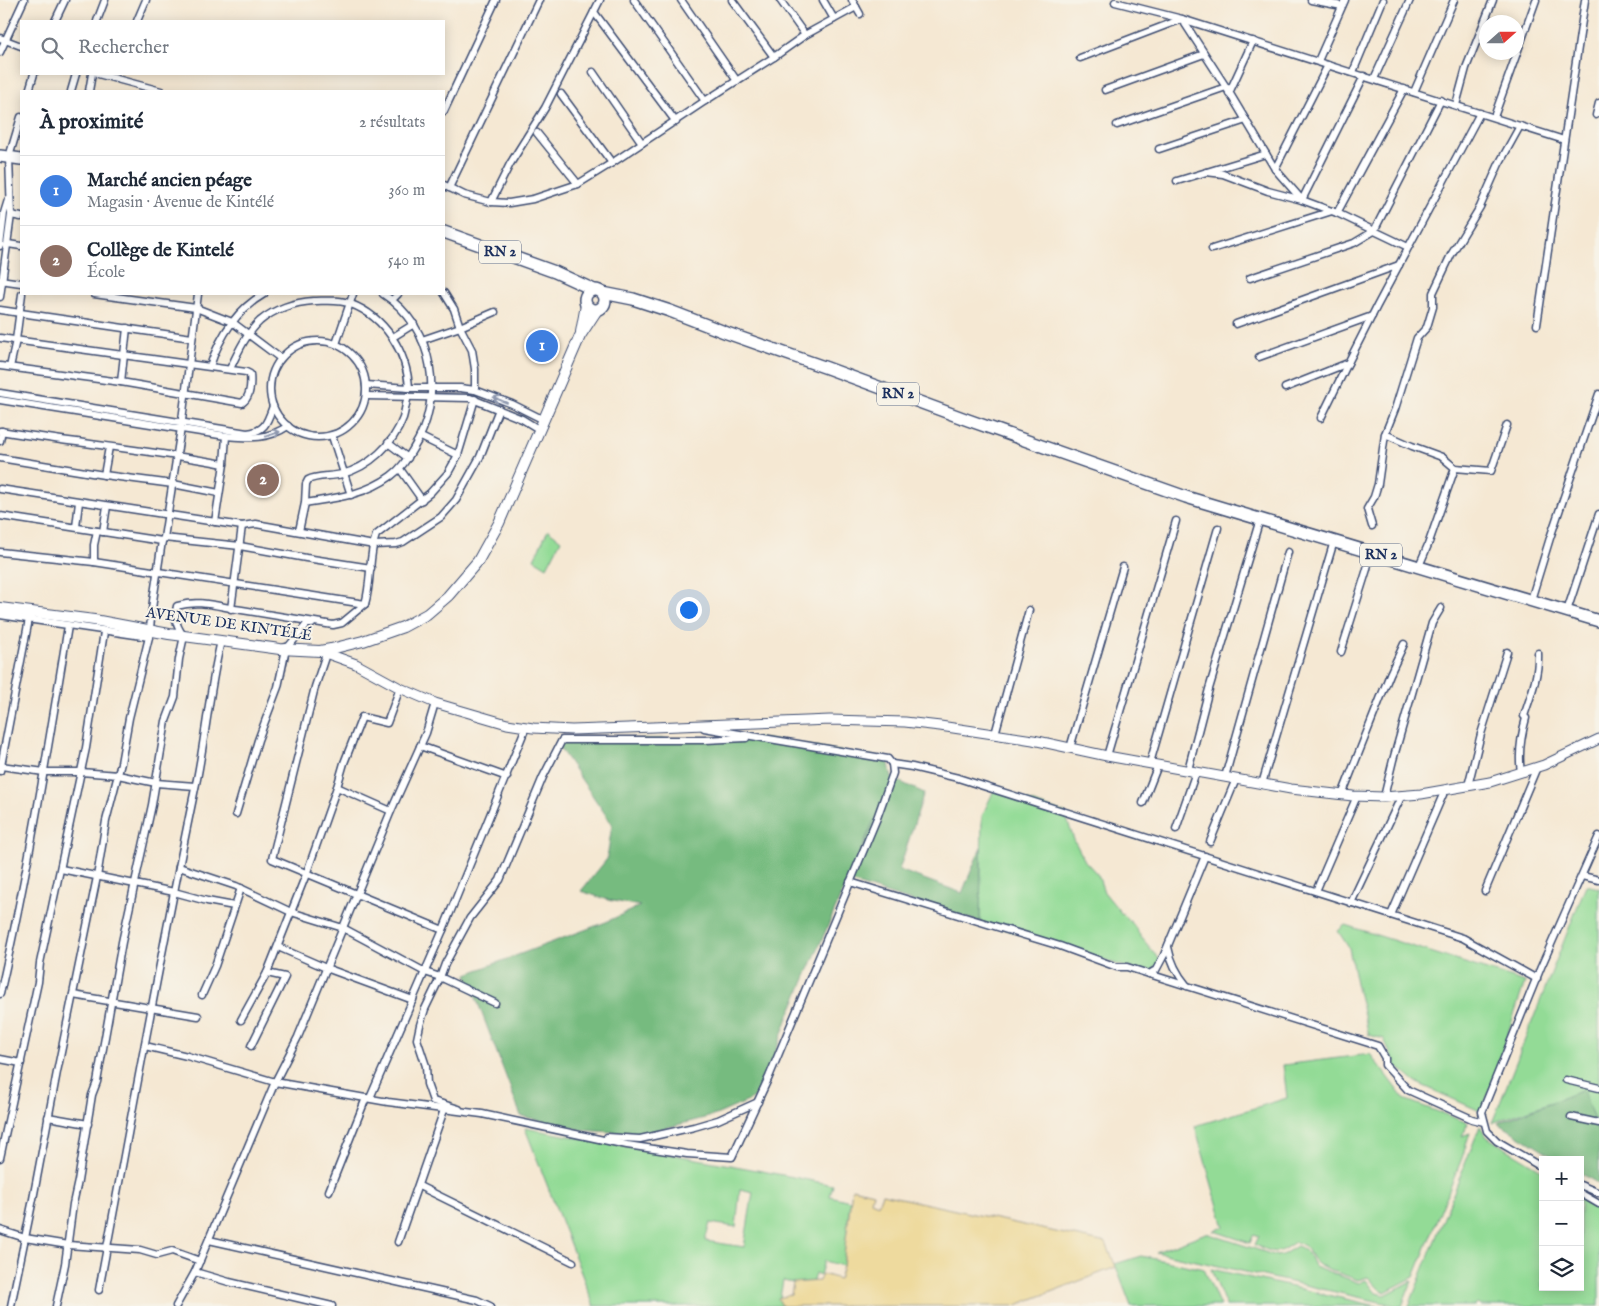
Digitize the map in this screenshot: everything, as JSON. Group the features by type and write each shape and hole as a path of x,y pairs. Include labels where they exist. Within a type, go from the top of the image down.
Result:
{"highway":[{"path":"5,157 20,159"},
{"name":"RN 2","path":"445,232 555,272 595,299 628,298 693,319 727,333 1186,497 1599,620"}],"main road":[{"name":"AVENUE DE KINTÉLÉ","path":"0,608 150,633 323,653 403,627 427,614 448,596 483,553 499,523 595,299"}],"street":[{"path":"0,52 2,39 24,0"},
{"path":"56,20 65,0"},
{"path":"97,20 106,0"},
{"path":"137,20 146,0"},
{"path":"445,108 496,0"},
{"path":"539,0 446,187 464,195 508,204 533,199 578,184 676,122 805,35 856,7"},
{"path":"491,202 510,164 545,108 600,0"},
{"path":"634,0 705,101"},
{"path":"681,0 737,81"},
{"path":"732,0 774,57"},
{"path":"780,0 805,35"},
{"path":"823,0 834,19"},
{"path":"852,0 860,14"},
{"path":"1311,0 1343,3 1318,62"},
{"path":"1353,72 1383,0"},
{"path":"1374,79 1410,0"},
{"path":"1414,92 1454,0"},
{"path":"1456,105 1466,68 1493,0"},
{"path":"1494,118 1536,0"},
{"path":"1537,325 1585,0"},
{"path":"1115,2 1182,19 1564,140"},
{"path":"594,12 676,122"},
{"path":"1182,19 1275,169 1302,200"},
{"path":"1080,58 1182,19"},
{"path":"2,39 20,46"},
{"path":"1116,125 1227,90 1253,41"},
{"path":"1105,90 1204,54"},
{"path":"1275,169 1328,65"},
{"path":"593,72 642,143"},
{"path":"29,90 34,75"},
{"path":"71,90 76,75"},
{"path":"88,90 92,75"},
{"path":"105,75 120,77 151,90"},
{"path":"1302,200 1364,76"},
{"path":"1212,249 1334,212 1404,89"},
{"path":"561,94 612,163"},
{"path":"1250,278 1354,244 1374,231 1440,100"},
{"path":"1596,116 1599,104"},
{"path":"1321,418 1399,264 1480,113"},
{"path":"0,297 11,216 5,157 20,120"},
{"path":"1159,150 1246,120"},
{"path":"1372,526 1367,509 1374,497 1378,484 1385,434 1395,409 1417,338 1427,327 1433,307 1433,293 1451,255 1480,207 1499,164 1520,126"},
{"path":"537,132 578,184"},
{"path":"1177,181 1266,154"},
{"path":"1206,172 1223,174 1268,191 1302,200 1334,212 1408,247"},
{"path":"0,246 4,213 10,194"},
{"path":"11,216 20,217"},
{"path":"8,244 20,246"},
{"path":"1236,324 1399,264"},
{"path":"1,280 20,284"},
{"path":"10,367 16,340 22,295"},
{"path":"101,295 196,308 232,322 280,358"},
{"path":"11,1306 97,877 106,821 150,633 152,601 182,425 184,394 198,295"},
{"path":"210,366 224,332 245,307 263,295"},
{"path":"336,344 353,295"},
{"path":"305,503 351,495 371,488 400,469 421,437 432,388 429,360 414,324 404,311 384,295"},
{"path":"392,300 397,295"},
{"path":"445,295 454,309 472,350 475,369 475,390"},
{"path":"230,369 248,335 261,320 278,309 295,304 330,301 350,303 374,318 393,337 408,376 409,388"},
{"path":"0,310 192,338"},
{"path":"422,340 495,312"},
{"path":"1259,357 1372,316"},
{"path":"393,337 414,324"},
{"path":"120,382 127,328"},
{"path":"0,338 188,365 230,369 250,374 251,384 245,401 242,403 120,382 0,366"},
{"path":"321,340 336,344 348,350 364,372 366,396 362,409 355,421 344,430 332,436 318,438 303,435 288,426 277,415 269,390 272,373 280,358 291,348 306,341 321,340"},
{"path":"1285,388 1348,363"},
{"path":"366,385 475,390 512,404 542,425"},
{"path":"0,393 182,425 226,436 252,438 268,436 278,433 288,426"},
{"path":"1532,600 1547,546 1599,394"},
{"path":"366,396 431,396 475,399 522,419 542,425"},
{"path":"299,531 305,503 306,484 309,478 344,474 366,463 381,452 403,419 408,396"},
{"path":"236,814 258,740 278,687 283,649 289,646 307,624 333,625 342,623 365,604 369,591 376,535 422,500 442,481 458,455 475,399"},
{"path":"0,400 247,433 255,432 264,426 273,406"},
{"path":"0,490 242,526 256,524 374,545 396,544 403,542 441,517 456,500 480,457 499,409"},
{"path":"1385,434 1442,457 1456,468 1491,470 1507,425"},
{"path":"0,441 1,431 109,448 177,455 224,464"},
{"path":"214,522 220,494 226,436"},
{"path":"332,436 351,495"},
{"path":"421,437 458,455"},
{"path":"388,444 408,458"},
{"path":"104,475 109,448"},
{"path":"0,458 173,484 220,494"},
{"path":"1418,566 1428,545 1456,468"},
{"path":"400,469 422,500"},
{"path":"76,527 79,502"},
{"path":"94,562 94,545 100,532 107,506"},
{"path":"1567,611 1599,514"},
{"path":"0,516 100,532 240,546 371,568"},
{"path":"1176,829 1192,771 1209,689 1260,519"},
{"path":"1107,756 1176,521"},
{"path":"231,609 242,526"},
{"path":"1144,803 1218,528"},
{"path":"1262,784 1334,541"},
{"path":"1341,652 1367,569 1370,551"},
{"path":"0,552 94,562 365,604"},
{"path":"1225,777 1288,552"},
{"path":"1070,748 1123,567"},
{"path":"56,1306 111,1001 156,783 166,721 175,697 179,659 184,636 178,630 175,613 177,606 206,602 231,609 333,625"},
{"path":"1384,797 1432,624 1441,608"},
{"path":"995,734 1029,610"},
{"path":"0,615 104,632 150,633"},
{"path":"0,771 29,620"},
{"path":"0,994 44,772 68,626"},
{"path":"0,1158 81,772 104,632"},
{"path":"99,1290 221,641"},
{"path":"1342,795 1390,674 1404,644"},
{"path":"1468,786 1481,734 1507,652"},
{"path":"443,930 358,893 272,859 323,653 356,664 400,688 435,703 526,728 572,730 830,720 876,721 940,726 995,734 1291,789 1342,795 1384,797 1468,786 1537,767 1599,739"},
{"path":"1521,772 1521,741 1526,718 1524,716 1538,668 1538,653"},
{"path":"241,1020 267,973 278,947 307,872 338,786 344,763 362,717 387,723 400,688"},
{"path":"176,1306 196,1272 275,1082 298,1037 342,928 420,746 435,703"},
{"path":"691,726 888,759 892,764 893,773 877,818 758,1102 732,1157 687,1154 627,1145 473,1113 433,1101 427,1084 426,1066 417,1040 425,1009 444,964 470,918 500,880 543,777 562,740 760,738"},
{"path":"329,1191 443,930 526,728"},
{"path":"420,746 507,776"},
{"path":"892,764 912,766 958,778 1462,938 1536,979"},
{"path":"1,766 44,772 118,775 156,783 195,786"},
{"path":"1485,891 1537,767"},
{"path":"1210,842 1236,779"},
{"path":"338,786 391,812"},
{"path":"1391,915 1445,790"},
{"path":"1351,903 1402,795"},
{"path":"1316,891 1357,796"},
{"path":"1539,1166 1497,1141 1487,1131 1482,1112 1536,979 1599,836"},
{"path":"1149,974 1156,970 1205,856"},
{"path":"179,867 241,888 291,912 342,928 424,972 440,977 495,1002"},
{"path":"61,869 234,906"},
{"path":"1582,876 1599,880"},
{"path":"850,882 1378,1046 1385,1065 1408,1090 1472,1119 1484,1122"},
{"path":"202,994 215,966 241,888"},
{"path":"1168,944 1170,961 1178,976 1188,987"},
{"path":"278,947 326,968 413,1000"},
{"path":"252,1046 285,977 267,973"},
{"path":"72,995 198,1016"},
{"path":"145,1046 187,1056 275,1082 444,1110 473,1113"},
{"path":"0,1059 21,1063"},
{"path":"1566,1080 1599,1088"},
{"path":"580,1135 640,1139 718,1120 758,1102"},
{"path":"398,1242 444,1110"},
{"path":"48,1117 88,1124"},
{"path":"1570,1117 1599,1123"},
{"path":"419,1186 573,1262"},
{"path":"1584,1187 1599,1193"},
{"path":"1584,1195 1599,1204"},
{"path":"0,1230 25,1238 68,1245 140,1250 157,1255 172,1252 200,1261"},
{"path":"209,1240 376,1276 477,1300 490,1306"},
{"path":"196,1272 229,1282 332,1306"}],"green space":[{"path":"548,530 561,540 547,567 534,559"},
{"path":"760,738 888,759 892,778 924,793 899,870 962,893 981,847 980,922 850,882 874,820 755,1098 716,1115 642,1134 581,1130 521,1116 467,974 606,922 640,906 608,900 581,891 607,859 612,824 559,747 562,740"},
{"path":"994,790 1065,813 1074,840 1085,861 1098,875 1104,892 1133,924 1161,961 1149,974 980,922 982,816"},
{"path":"1586,885 1599,888 1599,1133 1583,1091 1492,1123"},
{"path":"1345,925 1525,982 1482,1112 1415,1082 1395,1065 1384,1039 1369,1035 1349,948 1338,931"},
{"path":"1370,1054 1404,1099 1468,1123 1462,1136 1470,1133 1462,1158 1414,1277 1385,1292 1380,1290 1368,1277 1358,1280 1317,1263 1307,1248 1295,1242 1276,1252 1255,1245 1259,1236 1254,1234 1250,1243 1214,1231 1224,1227 1195,1126 1287,1098 1283,1065"},
{"path":"1583,1090 1599,1133 1599,1184 1584,1175 1584,1156 1552,1156 1498,1123"},
{"path":"1480,1126 1487,1137 1539,1169 1539,1291 1584,1291 1584,1200 1599,1208 1599,1306 1482,1306 1477,1304 1475,1306 1409,1306"},
{"path":"525,1128 833,1185 830,1196 850,1201 843,1266 824,1261 820,1275 815,1273 813,1281 793,1283 783,1281 780,1297 778,1298 782,1306 594,1306","holes":["740,1189 753,1192 744,1247 705,1241 710,1223 736,1227"]},
{"path":"1206,1233 1277,1256 1297,1246 1300,1247 1306,1251 1314,1266 1359,1283 1366,1280 1376,1293 1385,1295 1412,1281 1402,1306 1398,1306 1156,1252"},
{"path":"1141,1256 1204,1269 1220,1306 1131,1306 1115,1264"},
{"path":"1211,1269 1377,1306 1226,1306"}],"sand":[{"path":"852,1188 873,1193 871,1201 878,1204 882,1194 1106,1243 1116,1267 1014,1306 782,1306 778,1298 791,1295 793,1283 819,1281 822,1274 839,1279 843,1266"}],"place":[{"name":"Marché ancien péage","path":"542,346"},
{"name":"Collège de Kintelé","path":"263,480"}]}
